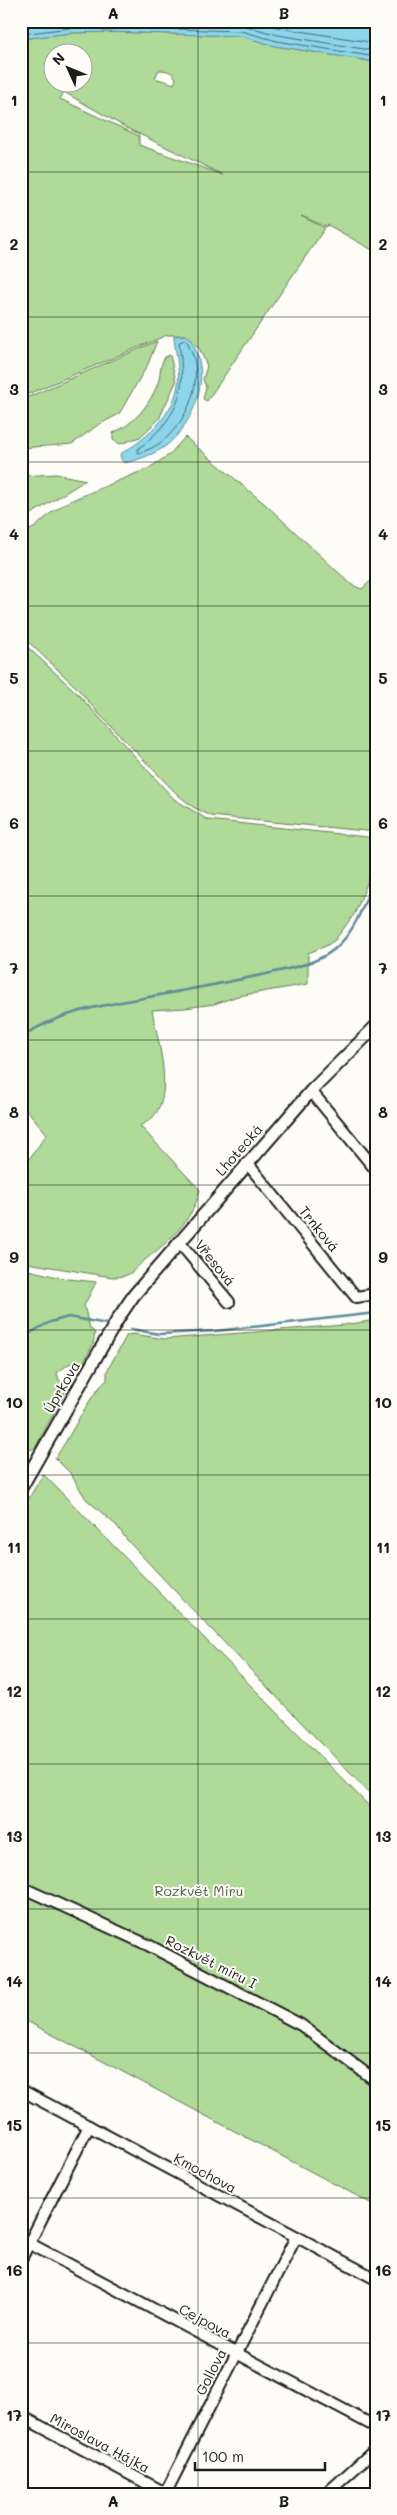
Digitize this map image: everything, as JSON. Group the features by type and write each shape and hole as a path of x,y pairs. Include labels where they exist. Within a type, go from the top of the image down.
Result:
{"street":[{"name":"Lhotecká","path":"130,1301 311,1091 376,1026"},
{"path":"311,1091 376,1170"},
{"name":"Trnková","path":"247,1163 356,1297 376,1294"},
{"name":"Vřesová","path":"179,1242 229,1302"},
{"name":"Úprkova","path":"21,1488 130,1301"},
{"name":"Rozkvět míru I","path":"21,1887 148,1945 301,2025 376,2081"},
{"name":"Kmochova","path":"21,2090 376,2279"},
{"path":"21,2259 25,2241 89,2126"},
{"name":"Gollova","path":"166,2494 296,2236"},
{"name":"Cejpova","path":"25,2241 376,2428"},
{"name":"Miroslava Hájka","path":"21,2416 166,2494"},
{"path":"326,2494 376,2449"}],"green space":[{"path":"107,32 241,36 276,46 376,62 376,252 328,225 327,227 301,216 325,228 207,401 203,399 206,387 203,379 207,366 199,348 186,335 167,335 21,397 21,39 71,33","holes":["159,70 172,73 176,79 174,84 155,78","64,92 125,127 223,175 139,145 139,136 60,99"]},
{"path":"157,341 148,364 119,414 98,425 72,444 21,448 21,400"},
{"path":"170,355 176,382 159,419 140,437 120,444 113,440 113,433 134,419 151,399 158,383 163,360"},
{"path":"185,437 266,505 352,585 362,589 376,576 376,832 211,816 193,807 178,795 99,714 77,688 21,635 21,527 27,531 34,528 52,512 70,501 149,468 169,455"},
{"path":"56,474 86,480 28,516 21,511 21,476"},
{"path":"21,641 76,692 174,799 208,820 376,838 376,861 355,913 335,940 326,946 308,953 308,984 238,996 214,1004 152,1010 163,1065 163,1094 153,1117 140,1126 200,1190 191,1212 178,1230 131,1273 119,1277 21,1262 21,1160 27,1162 47,1134 21,1103"},
{"path":"21,1268 61,1278 96,1282 84,1306 90,1328 95,1333 93,1344 81,1368 70,1363 57,1373 59,1380 68,1387 35,1448 27,1451 21,1448"},
{"path":"376,1320 376,1800 189,1606 127,1540 117,1526 86,1499 70,1473 55,1458 93,1396 107,1380 107,1371 127,1335 133,1334 165,1339 344,1325"},
{"name":"Rozkvět Míru","path":"43,1474 376,1813 376,2206 21,2018 21,1512"}],"water":[{"path":"21,21 376,21 376,62 275,46 241,36 107,32 71,33 21,39"},
{"path":"186,335 194,346 200,363 201,376 196,402 191,414 184,426 167,445 147,456 124,463 120,454 155,428 174,400 177,390 178,365 174,336"}],"waterway":[{"path":"21,1037 52,1020 85,1010 266,974 295,967 323,957 339,945 352,929 376,875"},
{"path":"131,1329 159,1334 216,1331 376,1313"},
{"path":"21,1338 50,1322 69,1317 107,1324"}]}
